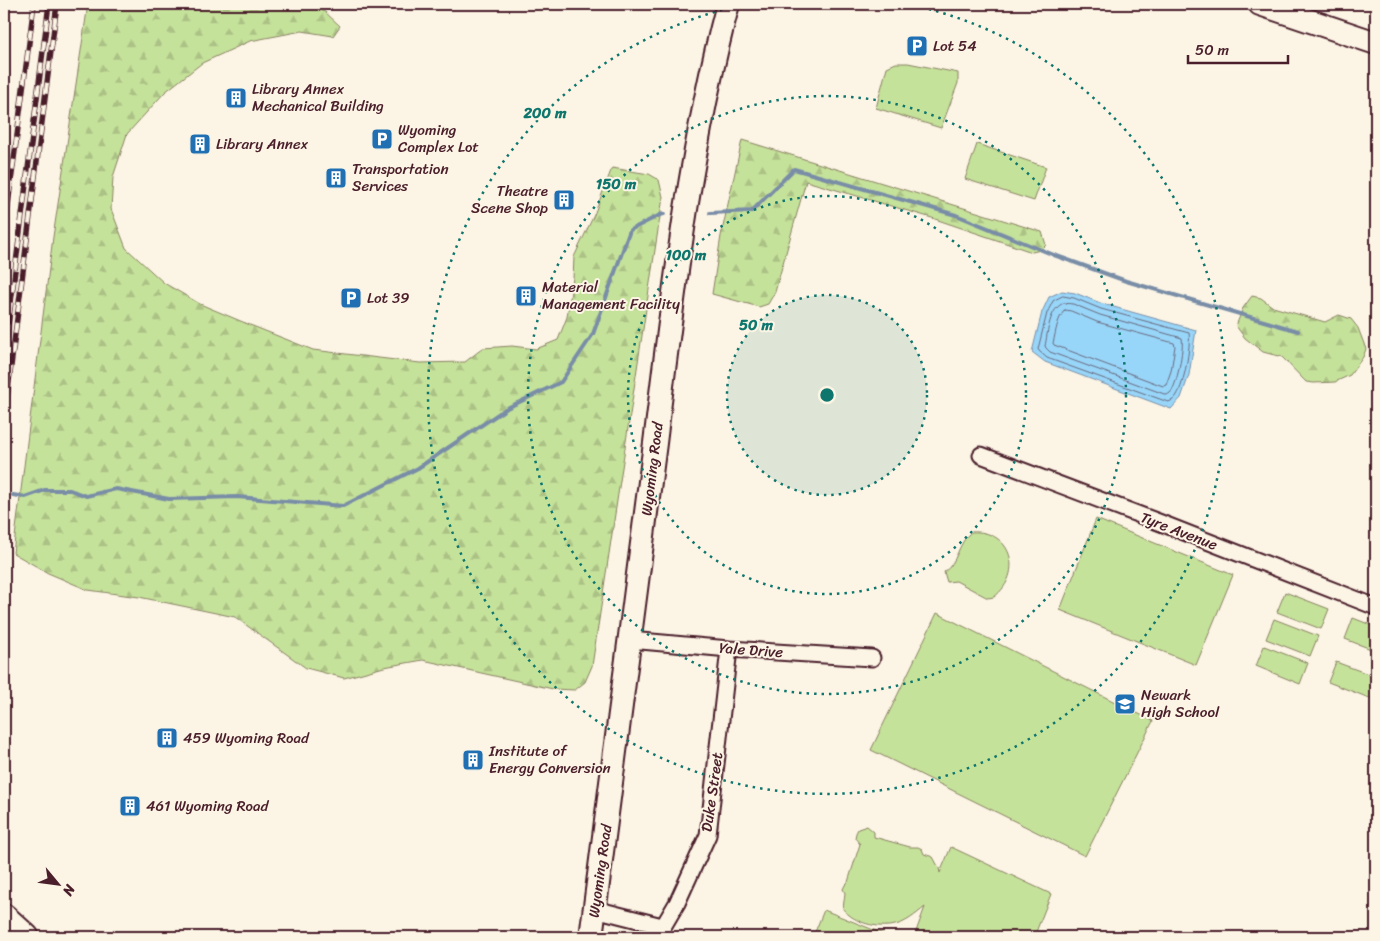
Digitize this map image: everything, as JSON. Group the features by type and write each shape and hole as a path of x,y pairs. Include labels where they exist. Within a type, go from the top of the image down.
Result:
{"main road":[{"path":"4,917 26,937"}],"street":[{"name":"Wyoming Road","path":"591,937 670,318 686,211 708,90 728,4"},
{"path":"1260,4 1376,42"},
{"name":"Tyre Avenue","path":"981,456 1161,523 1376,607"},
{"name":"Yale Drive","path":"630,640 872,658"},
{"name":"Duke Street","path":"595,909 659,932 677,903 708,835 729,648"}],"green space":[{"path":"88,4 310,4 325,12 340,26 333,36 302,31 250,41 202,63 165,92 127,134 113,177 111,209 126,248 164,283 200,304 313,350 420,363 465,362 483,348 512,346 536,349 558,340 567,317 574,257 594,215 612,168 649,174 659,180 663,197 592,666 585,682 575,690 553,689 423,660 384,667 344,678 306,668 235,617 139,597 88,590 48,573 13,553 53,237"},
{"path":"896,63 908,63 958,73 958,83 941,128 876,108 887,67"},
{"path":"742,140 1042,232 1046,245 1041,250 1032,252 932,218 806,181 775,292 768,304 759,307 712,294 721,236"},
{"path":"977,144 1046,167 1034,201 965,179"},
{"path":"1252,296 1261,298 1273,307 1325,322 1339,315 1351,319 1358,328 1366,349 1363,357 1350,375 1335,382 1306,382 1282,357 1263,352 1245,338 1236,326 1243,308"},
{"path":"1096,519 1233,575 1196,665 1060,610"},
{"path":"971,532 985,533 996,538 1004,545 1009,554 1011,565 1009,576 1004,587 994,597 988,598 956,581 947,582 944,572 952,564 963,542"},
{"path":"1285,592 1329,609 1321,629 1277,612"},
{"path":"937,613 1153,721 1085,856 871,750"},
{"path":"1353,618 1376,627 1376,651 1345,639"},
{"path":"1274,619 1318,636 1310,656 1266,639"},
{"path":"1264,646 1308,663 1300,684 1256,666"},
{"path":"1336,662 1376,677 1376,688 1372,699 1328,682"},
{"path":"867,826 874,832 874,837 922,849 924,854 933,857 940,873 951,847 1051,894 1034,937 914,937 925,907 911,918 895,925 867,924 853,918 843,909 845,893 843,889 848,882 860,844 855,838 856,833 858,829"},
{"path":"824,910 891,937 813,937"}],"water":[{"path":"1062,291 1075,293 1103,304 1196,330 1189,375 1181,398 1171,409 1045,362 1032,352 1042,312 1049,297"}],"waterway":[{"path":"710,213 752,211 794,169 956,215 1054,255 1126,281 1298,331"},
{"path":"13,495 25,497 45,490 70,490 86,496 116,489 169,499 237,497 343,506 418,468 507,408 561,382 593,334 630,230 664,214"}],"railway":[{"path":"4,236 34,4"},
{"path":"4,357 49,4"},
{"path":"4,421 57,4"}],"place":[{"name":"Lot 54","path":"917,46"},
{"name":"Library Annex Mechanical Building","path":"236,98"},
{"name":"Wyoming Complex Lot","path":"382,139"},
{"name":"Library Annex","path":"200,144"},
{"name":"Transportation Services","path":"336,178"},
{"name":"Theatre Scene Shop","path":"564,200"},
{"name":"Material Management Facility","path":"526,296"},
{"name":"Lot 39","path":"351,298"},
{"name":"Newark High School","path":"1125,704"},
{"name":"459 Wyoming Road","path":"167,738"},
{"name":"Institute of Energy Conversion","path":"473,760"},
{"name":"461 Wyoming Road","path":"130,806"}]}
